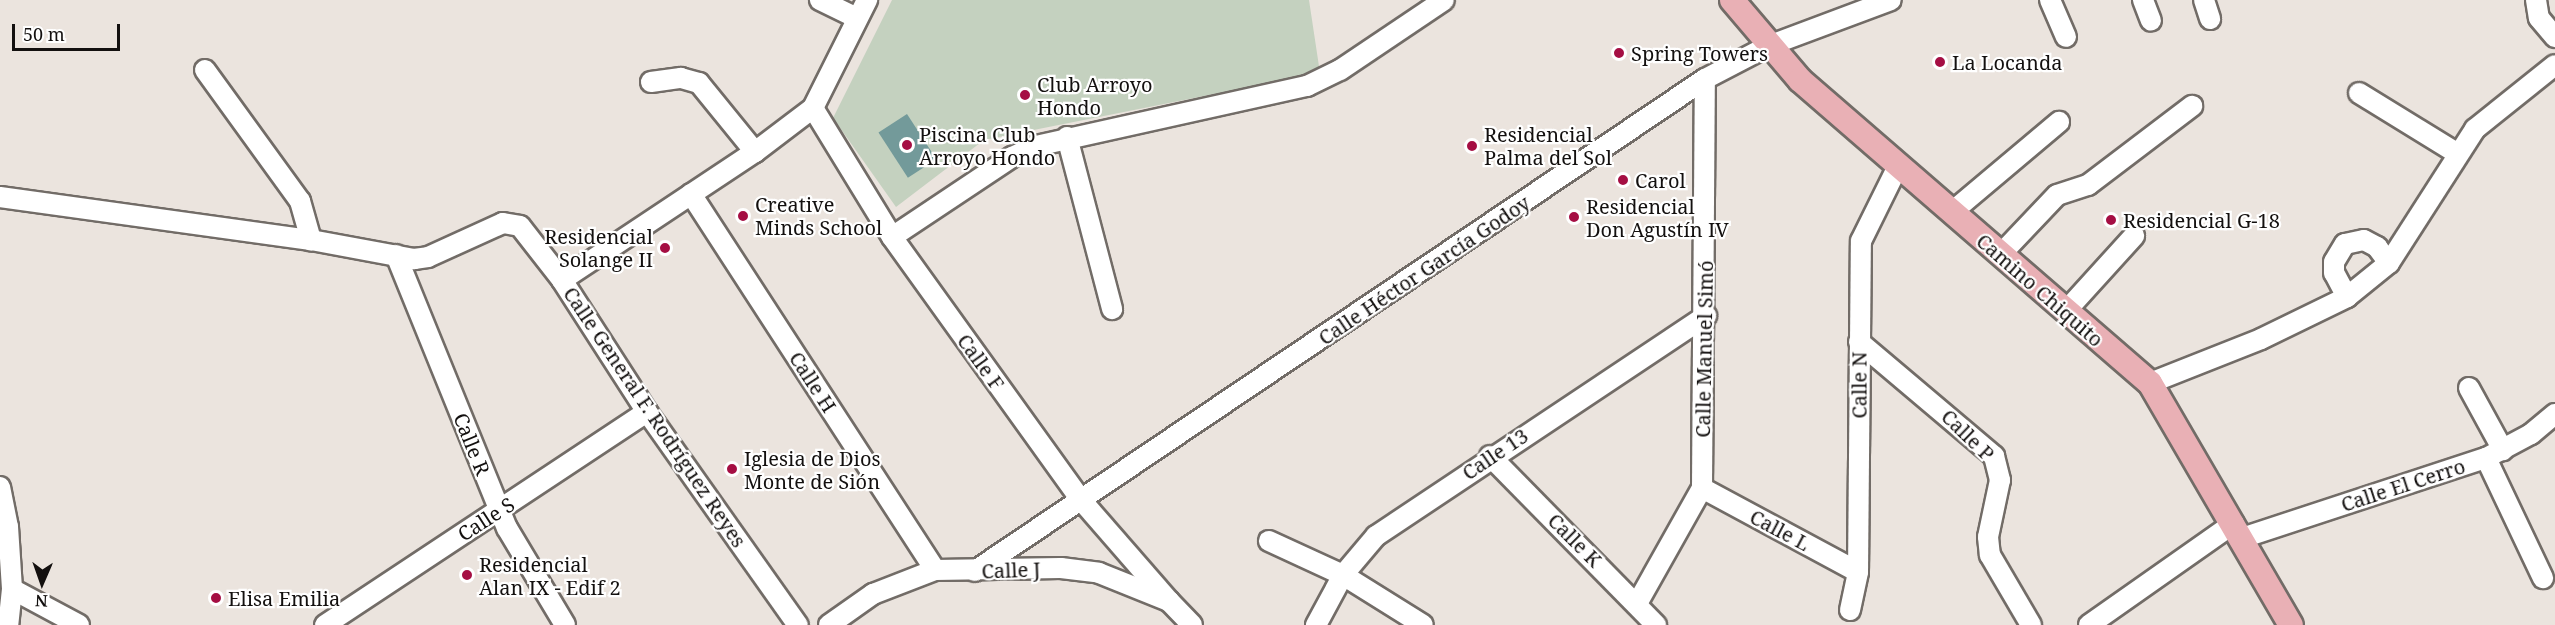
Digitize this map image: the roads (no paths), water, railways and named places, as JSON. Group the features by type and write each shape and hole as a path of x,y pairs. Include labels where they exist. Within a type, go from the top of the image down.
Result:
{"main road":[{"name":"Camino Chiquito","path":"1732,0 1768,46 1897,168 1952,212 2065,312 2150,383 2238,530 2291,625"}],"street":[{"path":"820,0 857,18"},
{"path":"562,280 755,152 813,108 867,0"},
{"path":"892,237 1012,157 1066,137 1307,86 1340,70 1444,0"},
{"name":"Calle Héctor García Godoy","path":"975,571 1705,79 1768,46 1891,0"},
{"path":"2050,0 2066,37"},
{"path":"2143,0 2151,21"},
{"path":"2536,0 2539,18 2555,37"},
{"path":"2150,383 2261,339 2347,297 2389,263 2475,129 2555,65"},
{"path":"205,70 300,201 311,240"},
{"path":"651,82 681,78 699,83 755,152"},
{"name":"Calle Manuel Simó","path":"1638,602 1702,488 1706,316 1705,79"},
{"path":"2359,93 2458,154"},
{"path":"2001,254 2056,195 2088,185 2192,106"},
{"name":"Calle F","path":"813,108 892,237 1082,501 1169,601"},
{"path":"1952,212 2059,122"},
{"path":"1066,137 1112,309"},
{"name":"Calle N","path":"1850,610 1858,572 1861,241 1897,168"},
{"name":"Calle H","path":"692,194 935,570"},
{"path":"0,197 311,240 396,255"},
{"name":"Calle General F. Rodríguez Reyes","path":"396,255 428,258 503,223 520,226 562,280 647,412 798,625"},
{"path":"2065,312 2134,236"},
{"path":"2347,297 2334,273 2334,262 2345,244 2364,240 2378,247 2389,263"},
{"name":"Calle R","path":"396,255 500,511 565,625"},
{"name":"Calle 13","path":"1316,625 1343,575 1376,536 1490,456 1706,316"},
{"name":"Calle P","path":"1859,342 1994,456 2000,480 1988,545 1995,564 2031,625"},
{"path":"2469,388 2543,578"},
{"name":"Calle S","path":"325,625 647,412"},
{"name":"Calle El Cerro","path":"2089,625 2238,530 2495,454 2555,414"},
{"name":"Calle K","path":"1490,456 1638,602 1656,625"},
{"path":"0,487 8,527 12,589 8,625"},
{"name":"Calle L","path":"1702,488 1858,572"},
{"path":"1269,542 1343,575 1423,625"},
{"name":"Calle J","path":"829,625 873,594 935,570 1061,568 1099,573 1169,601 1192,625"},
{"path":"12,589 79,625"}],"water":[{"name":"Piscina Club Arroyo Hondo","path":"907,114 936,159 908,178 878,133"}],"place":[{"name":"Spring Towers","path":"1619,53"},
{"name":"La Locanda","path":"1940,62"},
{"name":"Club Arroyo Hondo","path":"1025,95"},
{"name":"Piscina Club Arroyo Hondo","path":"907,145"},
{"name":"Residencial Palma del Sol","path":"1472,146"},
{"name":"Carol","path":"1623,180"},
{"name":"Creative Minds School","path":"743,216"},
{"name":"Residencial Don Agustín IV","path":"1574,217"},
{"name":"Residencial G-18","path":"2111,220"},
{"name":"Residencial Solange II","path":"665,248"},
{"name":"Iglesia de Dios Monte de Sión","path":"732,469"},
{"name":"Residencial Alan IX - Edif 2","path":"467,575"},
{"name":"Elisa Emilia","path":"216,598"}]}
